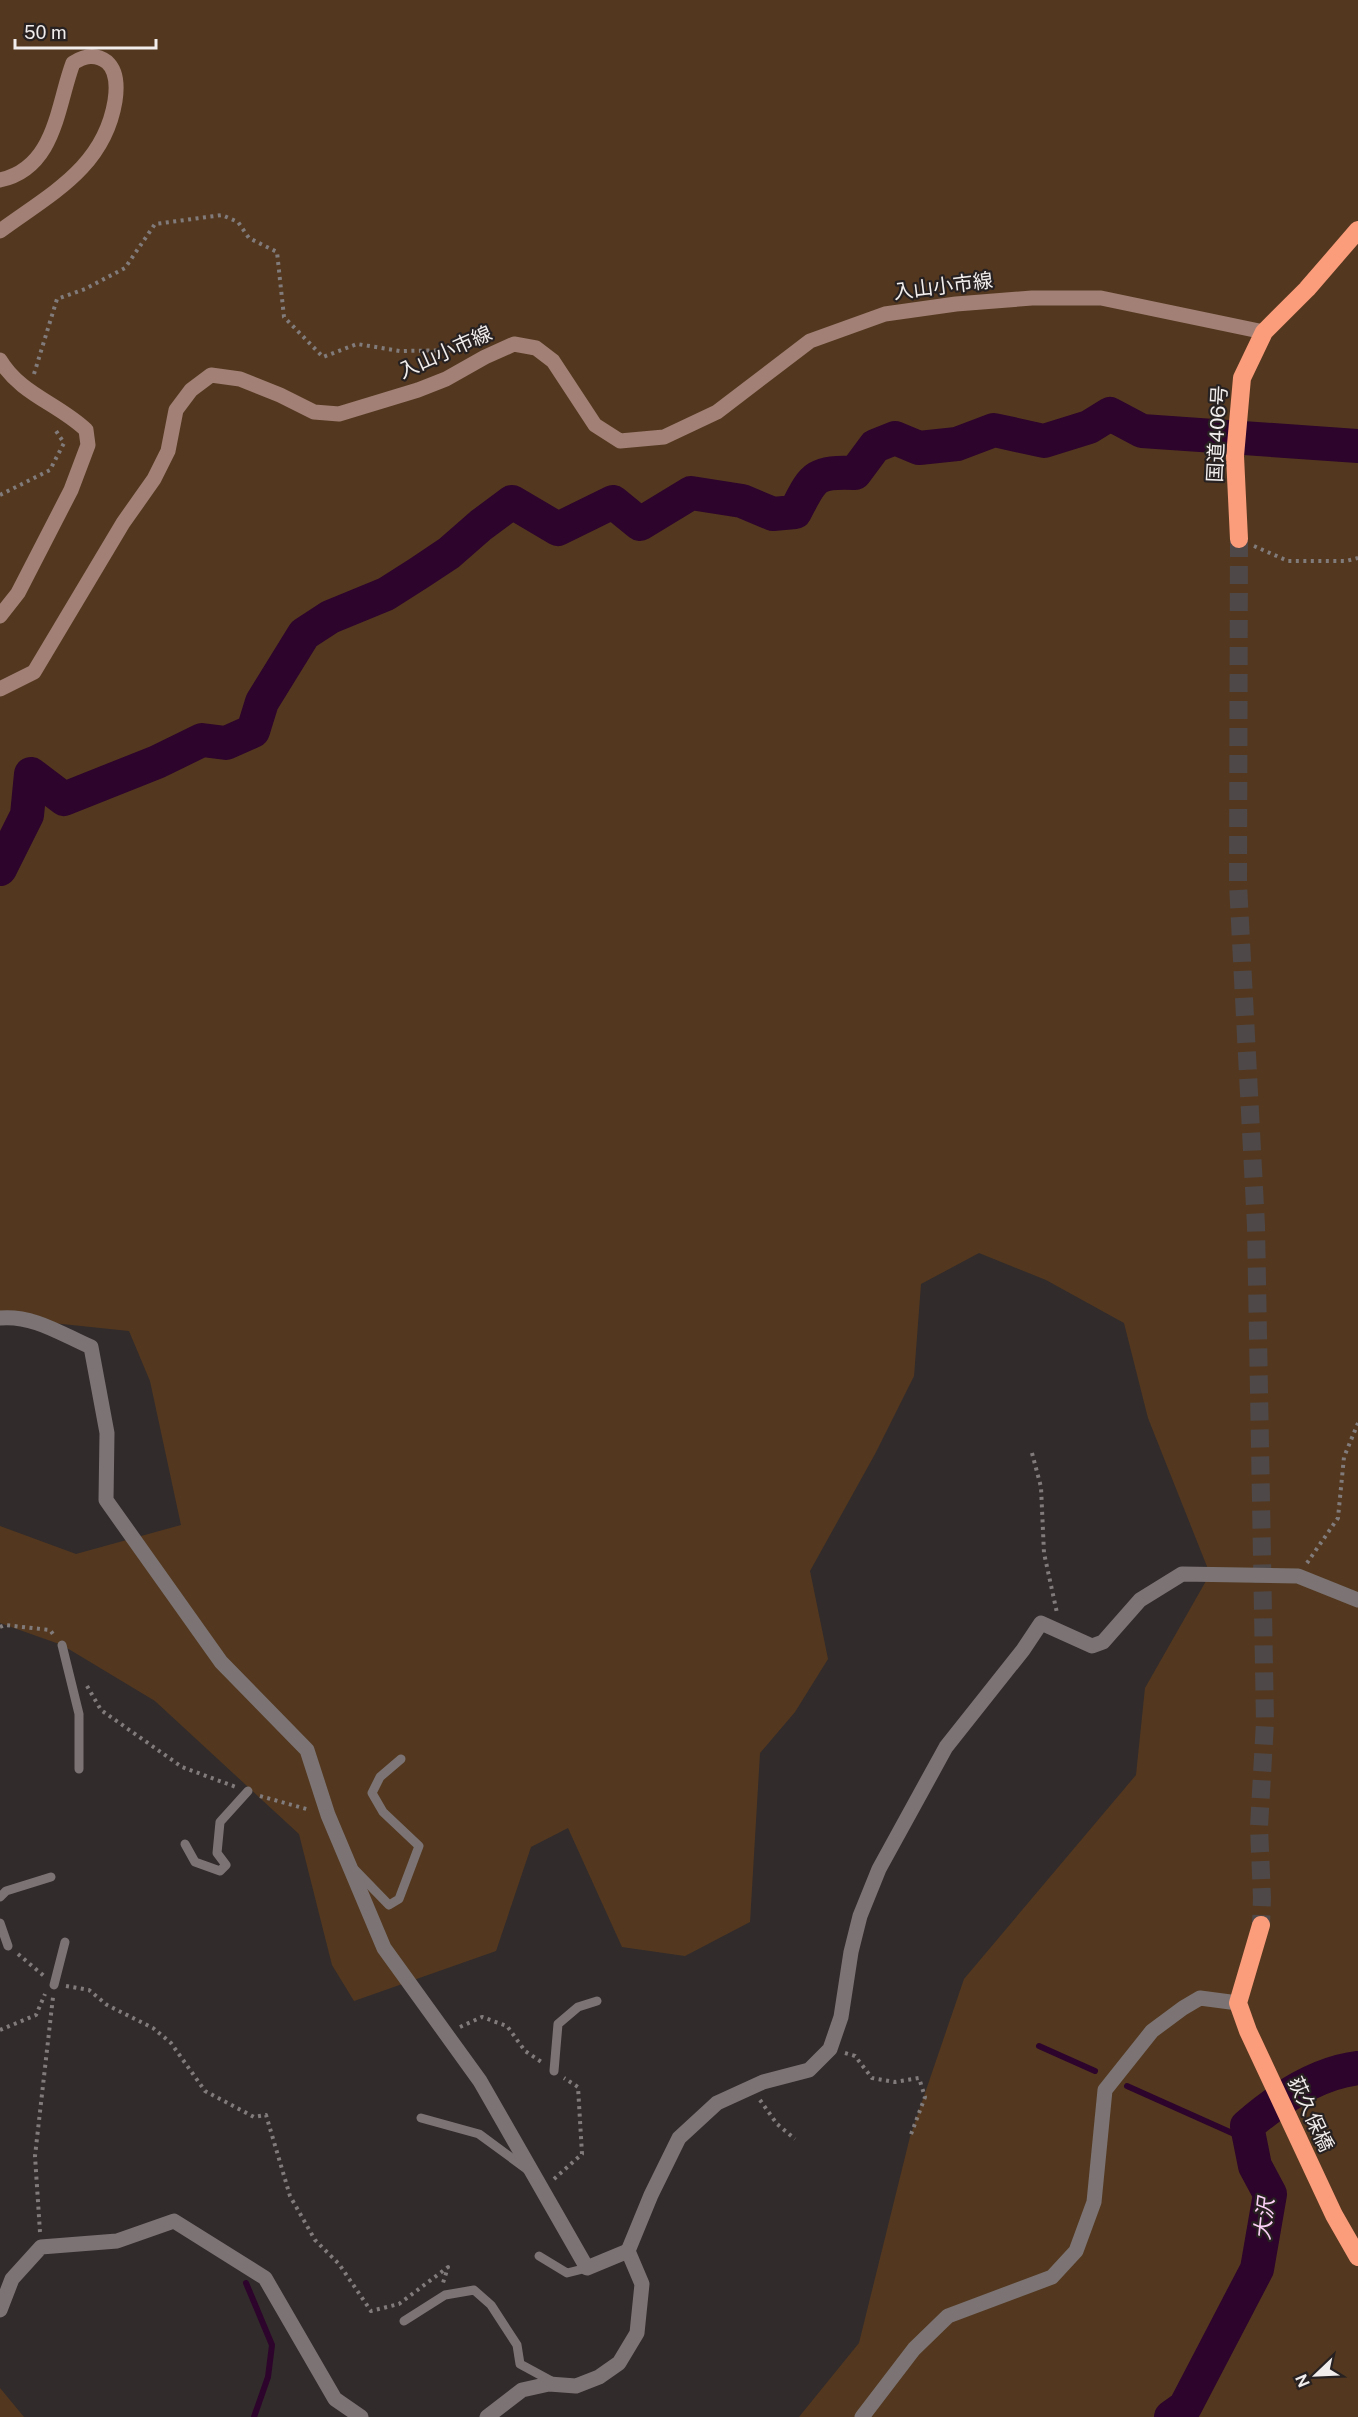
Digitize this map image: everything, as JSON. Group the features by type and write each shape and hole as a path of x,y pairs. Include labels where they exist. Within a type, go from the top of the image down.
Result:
{"highway":[{"name":"国道406号","path":"1239,538 1235,456 1242,378 1264,332 1307,289 1358,230"},
{"path":"1238,2003 1261,1925"},
{"name":"荻久保橋","path":"1238,2003 1248,2031 1334,2215 1358,2257"}],"main road":[{"path":"0,180 32,164 53,133 73,63 84,57 96,56 108,63 115,74 116,91 112,116 98,151 76,175 0,231"},
{"name":"入山小市線","path":"0,690 34,672 123,523 154,479 168,452 176,410 191,390 211,375 240,379 314,412 339,414 446,379 514,344 536,348 553,361 595,425 620,441 664,437 707,417 717,412 810,341 885,314 967,303 1032,298 1101,298 1264,332"},
{"path":"0,360 25,389 72,416 86,430 88,445 62,509 18,593 0,616"}],"street":[{"path":"0,1318 28,1319 47,1325 91,1347 107,1433 106,1500 221,1662 307,1750 328,1815 384,1948 480,2081 587,2268 628,2251 651,2195 679,2138 717,2103 773,2080 809,2070 830,2049 841,2017 851,1952 860,1916 879,1869 946,1748 1023,1650 1041,1623 1092,1646 1103,1642 1140,1600 1182,1574 1298,1576 1358,1600"},
{"path":"862,2417 914,2349 948,2316 1053,2277 1076,2251 1094,2202 1105,2090 1152,2031 1183,2008 1200,1998 1238,2003"},
{"path":"0,2310 12,2279 41,2247 117,2241 174,2221 266,2278 335,2399 361,2417"},
{"path":"487,2417 522,2390 549,2384 576,2386 599,2377 619,2363 628,2352 637,2333 642,2284 628,2251"}],"lane":[{"path":"62,1646 79,1714 79,1768"},
{"path":"349,1864 389,1905 399,1899 419,1846 382,1812 372,1793 380,1777 401,1759"},
{"path":"185,1844 195,1862 220,1870 226,1865 217,1853 220,1822 248,1791"},
{"path":"0,1897 6,1891 51,1877"},
{"path":"0,1923 8,1946"},
{"path":"54,1984 65,1942"},
{"path":"554,2071 558,2024 578,2007 597,2001"},
{"path":"421,2118 479,2134 531,2172"},
{"path":"539,2256 567,2273 587,2268"},
{"path":"404,2322 445,2295 474,2290 491,2305 517,2345 520,2364 559,2385"}],"path":[{"path":"25,389 34,376 57,299 86,288 125,268 155,224 222,215 238,222 249,238 277,252 284,317 322,357 357,344 400,351 469,350 485,357"},
{"path":"0,495 50,470 64,443 53,426"},
{"path":"1239,538 1288,561 1346,561 1358,558"},
{"path":"1298,1576 1338,1518 1344,1456 1358,1423"},
{"path":"1032,1453 1041,1486 1044,1553 1061,1631"},
{"path":"0,1627 5,1625 50,1630 62,1646"},
{"path":"83,1679 101,1710 182,1767 276,1801 328,1815"},
{"path":"8,1946 54,1984 89,1990 107,2005 153,2028 171,2043 205,2091 254,2117 266,2115 290,2196 315,2240 339,2264 371,2311 399,2304 448,2267 442,2287 465,2292"},
{"path":"0,2030 36,2015 47,1990 54,1984"},
{"path":"41,2247 34,2156 54,1984"},
{"path":"447,2036 467,2023 482,2017 507,2026 525,2051 578,2087 582,2154 555,2179 531,2172"},
{"path":"830,2049 855,2056 872,2078 895,2082 919,2079 925,2097 910,2137"},
{"path":"773,2080 759,2098 777,2124 795,2139"}],"shaded area":[{"path":"0,0 1358,0 1358,2417 799,2417 859,2343 910,2137 964,1979 1136,1775 1145,1688 1210,1574 1148,1418 1124,1323 1046,1280 979,1253 921,1284 914,1376 875,1454 810,1571 828,1659 795,1712 760,1753 750,1922 685,1956 622,1947 568,1828 531,1847 496,1951 354,2001 332,1965 299,1834 155,1701 62,1645 0,1623 0,1526 76,1554 181,1525 150,1381 129,1331 5,1318 0,1322"},
{"path":"0,2388 24,2417 0,2417"}],"waterway":[{"path":"0,869 27,815 31,774 64,799 157,762 202,740 226,743 253,731 262,702 304,634 330,617 386,594 449,553 512,502 558,529 613,502 640,524 691,493 742,501 773,514 795,512 806,491 816,479 830,473 855,473 875,446 895,438 919,448 957,444 994,430 1044,441 1089,427 1110,414 1142,431 1358,446"},
{"path":"1039,2046 1095,2071"},
{"name":"大沢","path":"1171,2417 1185,2407 1257,2269 1270,2194 1255,2166 1247,2126 1285,2097 1313,2081 1327,2075 1358,2068"},
{"path":"1127,2086 1250,2141"},
{"path":"246,2283 272,2345 268,2377 254,2417"}],"tunnel":[{"path":"1239,539 1238,884 1256,1226 1265,1722 1259,1827 1261,1925"}]}
